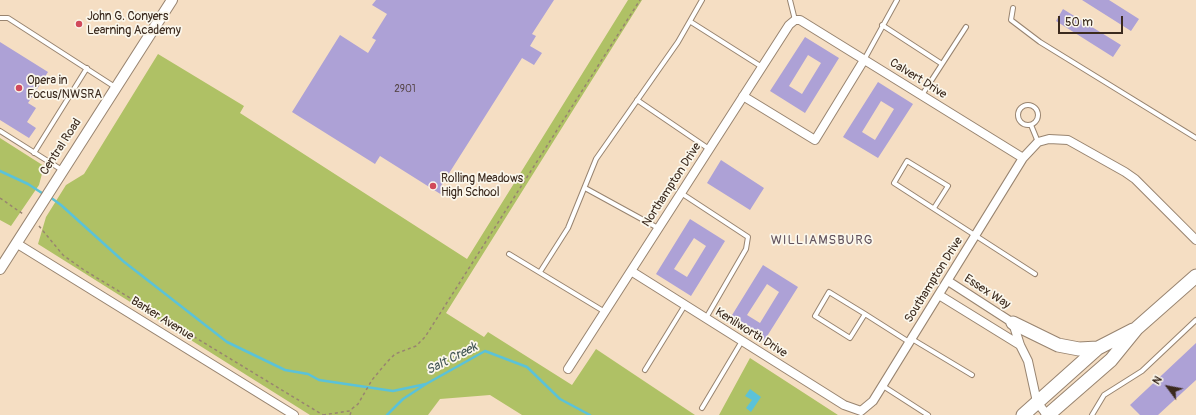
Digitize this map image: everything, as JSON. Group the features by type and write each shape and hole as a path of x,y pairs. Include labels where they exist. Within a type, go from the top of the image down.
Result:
{"main road":[{"path":"1047,415 1111,360 1137,328 1196,276"},
{"path":"1013,323 1058,344 1079,349 1098,348"},
{"path":"1022,415 1098,348 1137,328"}],"street":[{"name":"Central Road","path":"0,269 172,0"},
{"name":"Calvert Drive","path":"798,20 1023,158"},
{"name":"Northampton Drive","path":"568,369 789,26 798,20"},
{"path":"743,96 815,140 864,60"},
{"path":"1038,142 1049,139 1068,140 1125,172 1135,179 1196,240"},
{"name":"Southampton Drive","path":"861,411 873,401 883,386 1023,158 1038,142"},
{"name":"Barker Avenue","path":"16,243 294,415"},
{"name":"Kenilworth Drive","path":"631,271 844,405 861,411"},
{"name":"Essex Way","path":"948,281 1013,323 1020,345 1028,361 1038,402 1047,415"},
{"path":"939,295 1020,345"}],"lane":[{"path":"540,272 568,228 596,159 691,22 702,0"},
{"path":"790,0 798,20"},
{"path":"864,60 897,0"},
{"path":"1013,8 1011,20 1040,42 1196,138"},
{"path":"1,17 8,18 116,87"},
{"path":"691,22 762,67"},
{"path":"882,25 942,64"},
{"path":"921,95 966,27"},
{"path":"34,153 87,68"},
{"path":"637,100 709,149"},
{"path":"1023,106 1033,106 1037,111 1036,121 1031,125 1021,123 1018,117 1018,110 1023,106"},
{"path":"1031,125 1038,142"},
{"path":"0,131 62,170"},
{"path":"934,208 948,186 907,161 894,183 976,235 982,242 1035,274"},
{"path":"585,188 658,229"},
{"path":"681,193 748,237 746,249 706,318"},
{"path":"509,254 605,312"},
{"path":"865,314 850,338 815,316 829,292 911,341 972,375"},
{"path":"644,370 685,305"},
{"path":"1092,415 1104,394 1142,371 1196,320"},
{"path":"702,408 743,341"},
{"path":"883,386 928,415"}],"path":[{"path":"350,415 352,409 362,398 372,380 395,354 416,346 425,337 640,0"},
{"path":"0,198 41,227 63,256 73,263 323,415 336,414 352,409"}],"green space":[{"path":"628,0 642,0 446,313 484,337 488,332 572,385 596,349 695,415 522,415 490,395 440,399 428,415 310,415 38,244 46,217 66,185 84,174 158,54 244,106 240,113 467,259"},
{"path":"0,138 44,166 39,185 11,226 0,220"},
{"path":"750,358 838,415 719,415"}],"water":[{"path":"750,389 761,397 751,412 746,408 752,400 745,396"}],"building":[{"path":"376,0 554,0 532,34 536,36 530,46 542,53 534,65 522,58 441,186 446,189 442,195 380,156 375,164 292,112 340,35 368,53 376,40 372,38 387,14 372,5"},
{"path":"1082,0 1109,0 1139,19 1131,31"},
{"path":"1063,9 1121,45 1113,57 1056,21"},
{"path":"805,37 839,58 805,113 770,91","holes":["808,55 821,63 802,94 789,86"]},
{"name":"Opera in Focus/NWSRA","path":"0,42 48,72 28,103 36,108 27,122 36,128 29,138 0,120"},
{"path":"878,82 913,104 878,158 843,137","holes":["881,101 894,109 875,140 862,132"]},
{"path":"721,160 764,188 750,210 707,183"},
{"path":"690,219 725,241 691,296 656,274","holes":["694,238 706,246 687,277 674,269"]},
{"path":"763,265 798,287 764,341 729,320","holes":["767,284 779,292 760,323 747,315"]},
{"path":"1196,343 1196,380 1158,415 1140,415 1130,405"}],"waterway":[{"path":"0,171 28,184 45,195"},
{"path":"50,197 61,205 123,261 227,342 285,370 308,374 319,380 393,391 426,384"},
{"name":"Salt Creek","path":"387,415 403,399 426,384 485,351 527,367 560,399 590,415"}],"place":[{"name":"John G. Conyers Learning Academy","path":"79,24"},
{"name":"Opera in Focus/NWSRA","path":"19,88"},
{"name":"Rolling Meadows High School","path":"433,186"}],"district":[{"name":"WILLIAMSBURG","path":"822,241"}]}
